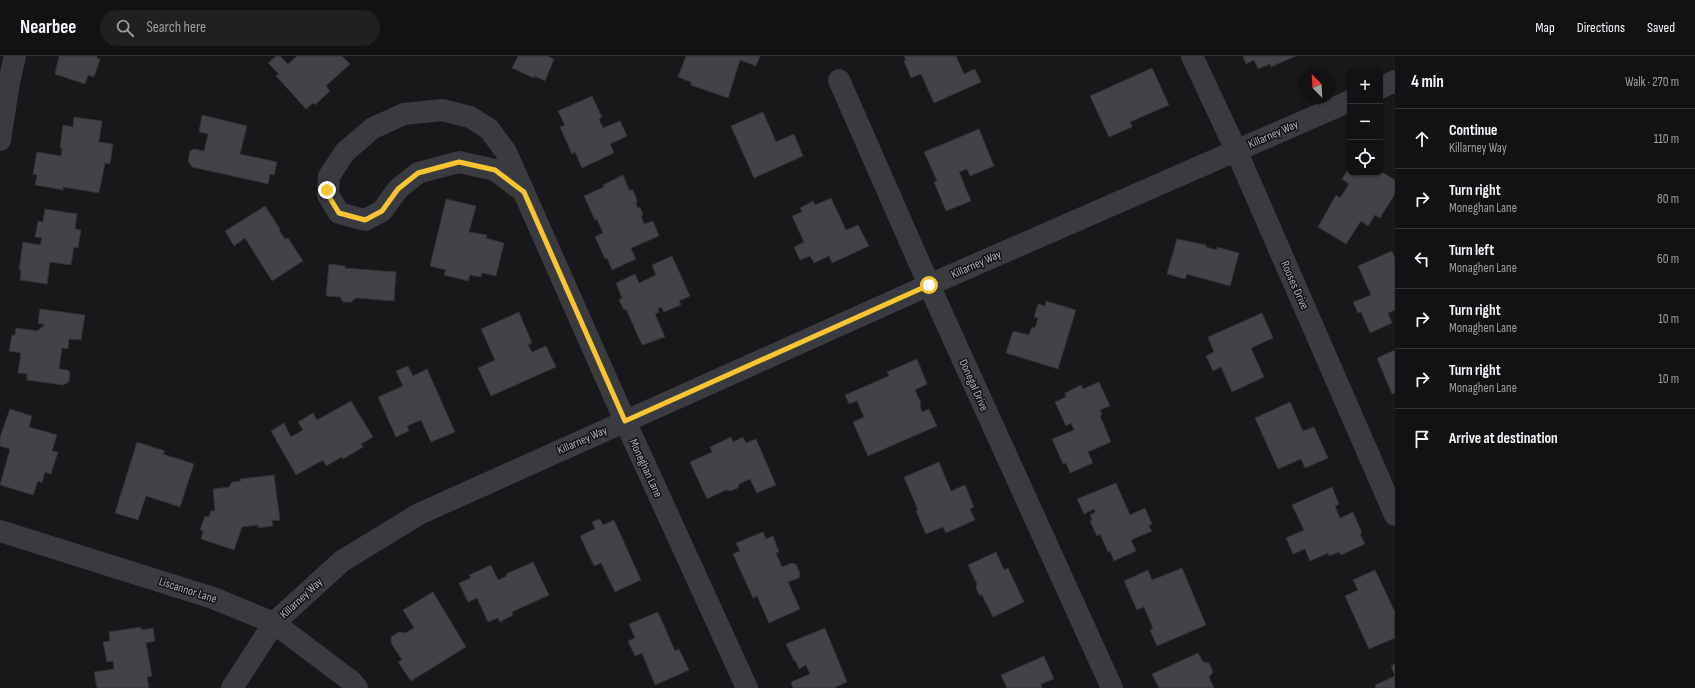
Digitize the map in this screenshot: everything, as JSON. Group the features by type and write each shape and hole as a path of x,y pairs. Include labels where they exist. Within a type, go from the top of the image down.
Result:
{"street":[{"path":"0,140 9,82 15,56"},
{"name":"Rooses Drive","path":"1192,56 1236,150 1395,515"},
{"name":"Donegal Drive","path":"840,80 929,285 1112,688"},
{"path":"1383,87 1395,81"},
{"name":"Killarney Way","path":"232,688 274,622 342,561 419,514 929,285 1347,102"},
{"name":"Moneghan Lane","path":"524,192 495,170 459,162 418,173 398,189 382,211 365,220 339,213 328,195 327,190 330,176 345,152 373,128 404,114 442,110 470,117 489,129 506,152 524,192 625,421 747,688"},
{"name":"Liscannor Lane","path":"0,531 213,598 274,622 351,681 357,688"}],"building":[{"path":"59,56 97,56 97,58 100,59 94,77 88,75 85,84 55,74"},
{"path":"276,56 280,56 288,64 297,56 342,56 350,64 326,86 330,91 315,105 313,103 306,109 276,76 279,74 268,63"},
{"path":"518,56 547,56 554,59 545,81 535,76 534,78 512,68"},
{"path":"686,56 760,56 756,66 740,60 728,98 691,85 691,82 678,77"},
{"path":"904,56 956,56 964,74 975,69 981,82 934,103 921,74 911,78 904,61 906,60"},
{"path":"1243,56 1296,56 1271,67 1270,64 1258,69 1254,60 1246,64"},
{"path":"1152,68 1169,105 1130,122 1132,127 1109,137 1090,96"},
{"path":"592,96 602,117 599,119 603,128 620,121 627,136 610,144 614,153 582,168 575,152 572,154 560,127 565,125 558,111"},
{"path":"763,112 776,142 794,134 803,156 754,178 731,126"},
{"path":"202,115 247,126 240,154 277,162 274,175 270,174 268,184 192,167 188,161 190,151 194,149 204,151 208,134 199,132"},
{"path":"74,117 102,121 99,142 113,144 110,164 105,163 99,193 63,187 63,190 35,185 37,175 33,174 37,152 61,156 62,148 60,148 63,125 73,127"},
{"path":"979,129 994,166 970,176 967,169 959,172 971,201 946,211 934,182 937,181 924,152"},
{"path":"1347,172 1347,176 1383,176 1383,173 1395,180 1395,194 1380,218 1375,215 1368,226 1361,221 1346,244 1318,227 1336,195 1340,198 1349,184 1342,179"},
{"path":"623,175 629,190 633,190 637,200 636,204 638,208 640,207 643,215 641,216 644,224 653,221 659,236 631,248 636,259 612,270 595,237 603,233 584,196 604,187 603,185"},
{"path":"831,198 846,230 858,225 869,246 832,263 829,256 814,263 810,256 800,260 794,247 804,242 792,216 802,212 800,208 813,201 815,205"},
{"path":"446,199 476,206 469,232 487,235 486,238 504,243 496,276 482,273 481,277 470,275 468,281 444,275 446,270 430,266"},
{"path":"265,206 285,239 288,238 303,261 272,281 245,238 234,246 225,231"},
{"path":"45,209 77,214 75,229 81,230 78,248 74,247 71,265 50,262 47,284 20,280 21,270 19,270 23,242 40,245 42,238 35,237 38,221 43,222"},
{"path":"1177,239 1206,245 1206,247 1217,250 1217,247 1239,253 1230,286 1187,274 1185,279 1167,274"},
{"path":"1392,251 1395,258 1395,310 1388,313 1392,323 1370,333 1361,312 1358,313 1353,302 1371,295 1358,266"},
{"path":"672,256 690,296 679,301 681,305 664,312 661,307 658,309 659,312 655,314 665,337 642,345 626,309 624,310 619,300 622,298 616,283 635,274 639,283 656,275 652,265"},
{"path":"329,264 345,266 345,268 396,272 394,301 356,298 351,302 343,302 340,297 326,296"},
{"path":"1046,301 1076,310 1058,369 1006,353 1013,331 1029,335 1032,327 1035,328 1038,318 1034,317 1038,304 1045,306"},
{"path":"40,309 85,315 81,340 69,339 68,349 62,348 59,369 68,370 70,373 69,382 63,385 27,380 27,374 18,373 21,353 9,351 12,335 15,335 16,328 37,331 45,325 38,323"},
{"path":"519,312 532,343 528,345 532,352 546,346 556,367 491,396 478,368 495,360 481,329"},
{"path":"1262,313 1273,338 1251,348 1264,377 1232,392 1221,367 1213,371 1206,356 1214,352 1208,337"},
{"path":"1395,350 1395,393 1392,394 1377,358"},
{"path":"917,359 927,384 915,390 921,403 920,406 922,412 929,409 937,426 868,456 853,422 864,417 857,401 849,404 845,395 889,376 887,372"},
{"path":"408,366 413,376 427,369 455,432 431,442 421,420 407,426 409,431 396,437 378,397 403,386 396,371"},
{"path":"1099,382 1110,406 1100,410 1102,415 1100,416 1111,442 1088,452 1093,463 1070,473 1066,463 1063,464 1052,439 1074,430 1071,423 1066,426 1055,402 1066,397 1065,393 1081,385 1083,389"},
{"path":"351,401 373,437 361,444 363,447 343,459 342,457 326,466 323,460 296,475 271,431 284,423 291,437 303,430 298,422 313,413 317,420"},
{"path":"1290,402 1303,431 1314,427 1328,458 1305,468 1301,459 1278,469 1255,418"},
{"path":"10,409 32,416 29,427 57,435 52,451 58,452 51,474 45,472 42,483 38,481 33,495 0,485 10,449 0,446 0,437"},
{"path":"731,437 733,442 743,437 746,443 756,439 776,485 757,493 750,479 739,484 738,488 731,491 726,490 707,499 690,462 712,452 710,447"},
{"path":"137,442 165,451 163,454 194,464 180,507 146,496 138,520 115,513"},
{"path":"939,462 951,491 965,485 974,507 970,509 975,520 946,533 943,527 926,534 904,477"},
{"path":"274,475 280,520 272,521 273,526 258,528 258,525 242,527 234,550 201,539 203,531 200,530 205,516 209,517 211,511 215,511 213,489 229,487 232,482 241,481 240,479"},
{"path":"1116,483 1130,515 1145,508 1152,524 1149,526 1152,531 1131,540 1136,551 1114,561 1100,534 1097,536 1090,521 1092,520 1090,515 1095,512 1094,509 1084,514 1077,499"},
{"path":"1332,487 1339,504 1335,506 1340,518 1353,512 1365,544 1341,555 1339,552 1329,556 1328,553 1310,561 1305,549 1293,554 1286,538 1304,530 1292,505"},
{"path":"600,519 603,525 614,520 641,580 615,592 601,563 594,566 580,536 595,529 592,522"},
{"path":"763,532 766,539 773,536 779,552 776,553 782,567 792,563 796,564 800,574 799,578 788,582 800,609 769,623 757,596 753,598 733,554 740,551 736,543"},
{"path":"996,552 1004,570 1008,568 1024,602 993,617 982,595 979,595 976,587 977,584 968,565"},
{"path":"533,562 549,595 512,612 513,615 500,622 498,618 488,622 477,598 468,602 459,583 471,578 469,575 491,565 498,580 507,576 506,574"},
{"path":"1182,568 1206,625 1157,646 1150,630 1153,628 1144,607 1137,610 1124,581 1148,570 1152,580"},
{"path":"1375,570 1395,612 1395,638 1369,649 1345,596 1358,590 1353,580"},
{"path":"433,592 466,647 411,681 398,662 402,660 391,643 391,637 399,632 405,633 414,628 403,610"},
{"path":"658,612 675,651 679,649 689,670 655,685 642,653 635,656 628,641 635,638 629,624"},
{"path":"141,627 141,630 153,628 155,641 146,643 152,676 147,677 149,688 97,688 94,672 114,669 113,661 107,662 103,642 110,641 109,632"},
{"path":"825,628 847,682 834,688 793,688 791,682 810,674 806,665 799,669 786,644"},
{"path":"1198,653 1203,662 1209,663 1213,672 1209,677 1214,688 1159,688 1152,674"},
{"path":"1044,656 1054,679 1041,684 1042,688 1007,688 1001,675"},
{"path":"1395,664 1395,676 1391,666"},
{"path":"1395,676 1395,688 1376,688 1375,685"}],"route":[{"path":"327,190 328,195 339,213 365,220 382,211 398,189 418,173 459,162 495,170 524,192 625,421 929,285"}]}
